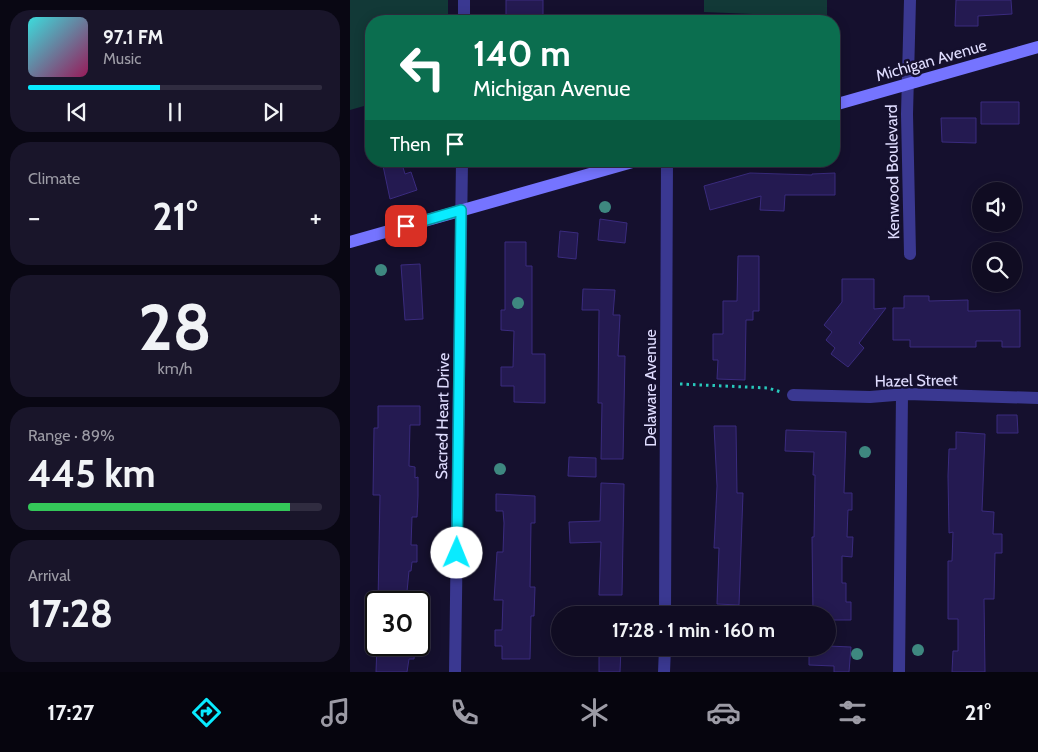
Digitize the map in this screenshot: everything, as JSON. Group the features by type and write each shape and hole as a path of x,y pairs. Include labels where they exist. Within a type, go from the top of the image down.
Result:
{"street":[{"path":"464,0 464,15"},
{"name":"Kenwood Boulevard","path":"910,0 908,83 910,254"},
{"name":"Michigan Avenue","path":"840,103 1038,47"},
{"name":"Sacred Heart Drive","path":"455,672 462,167"},
{"path":"350,242 615,167"},
{"name":"Delaware Avenue","path":"665,606 667,167"},
{"path":"899,672 902,394"},
{"name":"Hazel Street","path":"794,395 870,397 902,394 1038,398"},
{"path":"664,672 665,656"}],"path":[{"path":"666,382 768,388 794,395"}],"green space":[{"path":"350,0 448,0 448,15 365,15 365,106 350,110"},
{"path":"704,0 827,0 827,15 704,12"}],"building":[{"path":"506,0 543,0 543,15 506,15"},
{"path":"956,0 1011,0 1012,14 978,16 978,26 955,26"},
{"path":"981,102 1019,102 1019,124 981,124"},
{"path":"941,118 976,118 976,143 942,142"},
{"path":"383,167 403,167 405,174 411,172 417,190 390,199"},
{"path":"750,173 812,175 835,173 835,195 785,195 784,211 760,210 761,196 710,210 704,186"},
{"path":"600,219 627,223 625,243 598,240"},
{"path":"560,231 578,233 576,259 558,257"},
{"path":"505,242 526,242 526,266 532,266 532,354 545,354 545,403 514,402 514,386 501,386 501,367 513,367 514,331 501,330 501,310 505,310"},
{"path":"738,256 759,256 759,311 753,311 753,320 746,320 745,380 717,379 718,360 713,360 713,334 723,334 723,301 737,301"},
{"path":"420,264 423,319 405,320 401,265"},
{"path":"842,279 874,279 874,309 886,308 859,343 864,348 848,367 831,354 835,348 826,340 832,332 824,325 842,302"},
{"path":"583,289 615,290 613,315 620,315 618,356 625,356 623,459 601,459 602,403 598,403 599,310 582,310"},
{"path":"904,296 929,296 929,301 968,300 968,311 1020,310 1020,347 1002,347 1002,341 976,341 976,347 910,347 910,340 893,340 893,308 904,308"},
{"path":"378,406 420,406 420,425 410,425 409,466 415,467 415,478 418,477 417,517 412,517 411,545 417,545 417,562 412,562 407,591 378,591 380,495 373,495 374,428 378,428"},
{"path":"997,415 1017,415 1018,433 997,433"},
{"path":"714,426 736,426 737,493 743,493 739,605 717,604 719,548 714,548 717,486"},
{"path":"786,430 846,432 844,493 852,493 852,510 848,510 847,537 853,537 852,557 842,556 842,583 846,583 846,602 851,602 851,620 836,620 836,606 813,606 814,452 785,451"},
{"path":"956,432 985,434 982,511 994,512 993,534 1002,534 1002,553 995,553 994,599 984,599 985,672 952,672 953,651 958,651 958,619 948,619 948,561 952,561 953,532 949,533 948,476 949,449 956,449"},
{"path":"569,457 596,458 596,477 568,476"},
{"path":"601,483 624,484 622,595 599,595 601,542 570,543 569,522 600,521"},
{"path":"496,494 535,496 535,523 531,523 530,587 535,587 534,616 531,616 530,659 502,659 502,646 495,646 495,630 502,630 503,600 494,600 497,552 503,552 504,523 503,511 496,511"},
{"path":"836,646 851,647 849,672 834,672 834,666 809,665 809,656 836,656"},
{"path":"377,656 414,656 414,659 409,659 407,672 376,672"},
{"path":"599,656 621,656 620,672 599,672"}],"route":[{"path":"406,226 461,210 457,553"}]}
